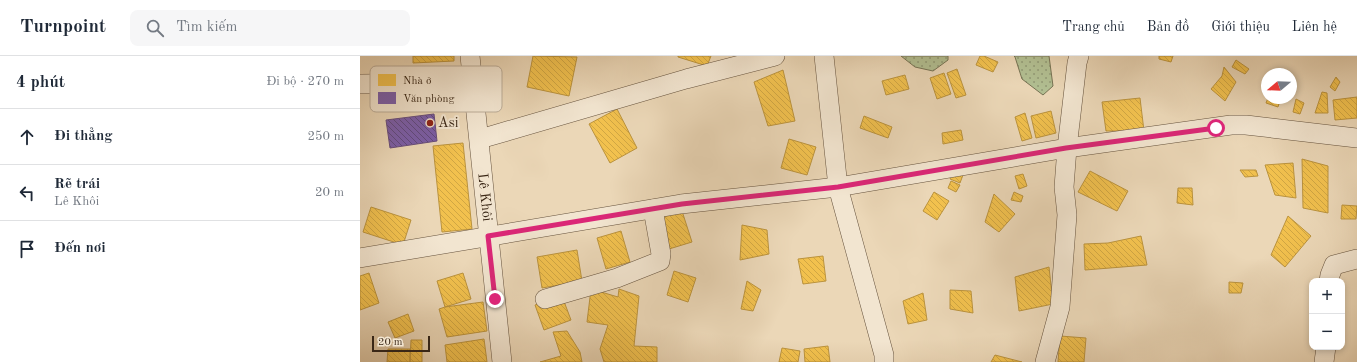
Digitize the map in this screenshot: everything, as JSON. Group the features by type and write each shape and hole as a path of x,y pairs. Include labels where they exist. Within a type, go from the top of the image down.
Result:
{"street":[{"name":"Lê Khôi","path":"470,56 471,66"},
{"path":"480,139 686,79 775,56"},
{"path":"824,56 838,187 882,348 884,362"},
{"path":"1045,362 1060,307 1067,215 1064,187 1066,148 1078,59"},
{"path":"360,84 370,84"},
{"name":"Lê Khôi","path":"477,112 488,236 502,362"},
{"path":"360,258 682,204 838,187 1066,148 1231,125 1246,125 1357,138"},
{"path":"545,299 617,278 660,261 661,254 653,209"},
{"path":"1330,278 1334,265 1357,259"},
{"path":"1324,362 1326,350"}],"green space":[{"path":"901,56 948,56 948,60 933,71 915,67"},
{"path":"1014,56 1049,56 1053,86 1043,95 1022,79"}],"building: Nhà ở":[{"path":"413,56 454,56 454,61 413,63"},
{"path":"533,56 577,57 569,96 527,87"},
{"path":"678,56 711,56 707,66"},
{"path":"980,56 984,56 998,62 993,72 976,65"},
{"path":"1159,56 1173,56 1171,62 1159,59"},
{"path":"1236,60 1249,69 1245,74 1232,67"},
{"path":"1224,67 1236,82 1225,101 1211,89 1222,76"},
{"path":"957,69 966,95 956,98 947,73"},
{"path":"783,70 795,121 768,126 754,82"},
{"path":"944,73 951,94 937,99 930,78"},
{"path":"905,75 909,89 886,95 882,81"},
{"path":"1336,77 1340,82 1335,91 1330,87"},
{"path":"1322,92 1327,93 1328,113 1315,113"},
{"path":"1357,97 1357,118 1335,120 1333,100"},
{"path":"1140,98 1144,131 1106,131 1102,102"},
{"path":"1297,100 1304,103 1300,114 1293,112 1295,104 1297,104"},
{"path":"1269,104 1279,104 1278,107"},
{"path":"617,109 637,148 610,163 589,124"},
{"path":"1051,111 1056,133 1036,138 1031,116"},
{"path":"1025,113 1032,138 1022,141 1015,117"},
{"path":"864,116 892,127 888,138 860,128"},
{"path":"961,130 963,140 943,144 942,133"},
{"path":"789,139 816,147 807,175 781,168"},
{"path":"463,143 472,229 442,232 433,146"},
{"path":"1302,159 1328,166 1328,213 1303,208"},
{"path":"1293,163 1296,198 1275,195 1265,165"},
{"path":"1240,170 1256,170 1258,176 1245,177"},
{"path":"953,171 963,175 960,183 950,179"},
{"path":"1090,171 1128,191 1117,211 1078,192"},
{"path":"1023,174 1027,186 1019,189 1015,176"},
{"path":"951,181 960,185 956,192 948,188"},
{"path":"1178,188 1192,188 1193,205 1177,203"},
{"path":"934,192 949,201 937,220 923,211"},
{"path":"1014,192 1023,196 1021,202 1011,200"},
{"path":"994,194 1015,214 999,232 985,222"},
{"path":"1342,205 1357,206 1356,219 1341,219"},
{"path":"371,207 411,220 403,245 363,232"},
{"path":"682,211 692,242 669,249 659,218"},
{"path":"1288,216 1311,236 1285,267 1271,255"},
{"path":"742,225 767,230 769,254 740,260"},
{"path":"621,231 630,262 606,269 597,238"},
{"path":"1141,236 1147,265 1085,270 1084,244 1108,243"},
{"path":"577,250 582,281 542,288 537,257"},
{"path":"823,256 826,281 803,284 798,259"},
{"path":"1049,267 1053,304 1019,311 1015,277"},
{"path":"674,271 696,278 688,302 667,295"},
{"path":"369,273 379,303 360,310 360,276"},
{"path":"463,273 471,299 445,307 437,281"},
{"path":"747,281 761,290 753,311 741,309"},
{"path":"1229,282 1243,283 1241,293 1229,293"},
{"path":"591,289 618,297 619,289 639,296 634,346 657,347 657,362 604,362 600,349 608,325 587,322"},
{"path":"950,290 971,291 973,313 950,309"},
{"path":"923,293 927,320 908,324 903,301"},
{"path":"562,296 571,320 544,330 535,305"},
{"path":"483,302 487,331 447,337 439,309"},
{"path":"408,314 414,331 395,338 388,322"},
{"path":"567,331 580,352 582,362 540,362 561,356 553,332"},
{"path":"1060,336 1086,338 1084,362 1058,362"},
{"path":"484,339 487,362 447,362 445,345"},
{"path":"411,340 422,340 422,362 410,362"},
{"path":"828,346 830,362 805,362 804,349"},
{"path":"782,348 800,351 798,362 779,362"},
{"path":"388,349 410,349 410,362 387,362"},
{"path":"995,355 1022,362 991,362"}],"building: Văn phòng":[{"path":"434,114 437,141 390,148 386,120"}],"place":[{"name":"Asi","path":"430,123"}],"route":[{"path":"495,299 488,236 682,204 838,187 1066,148 1216,128"}]}
